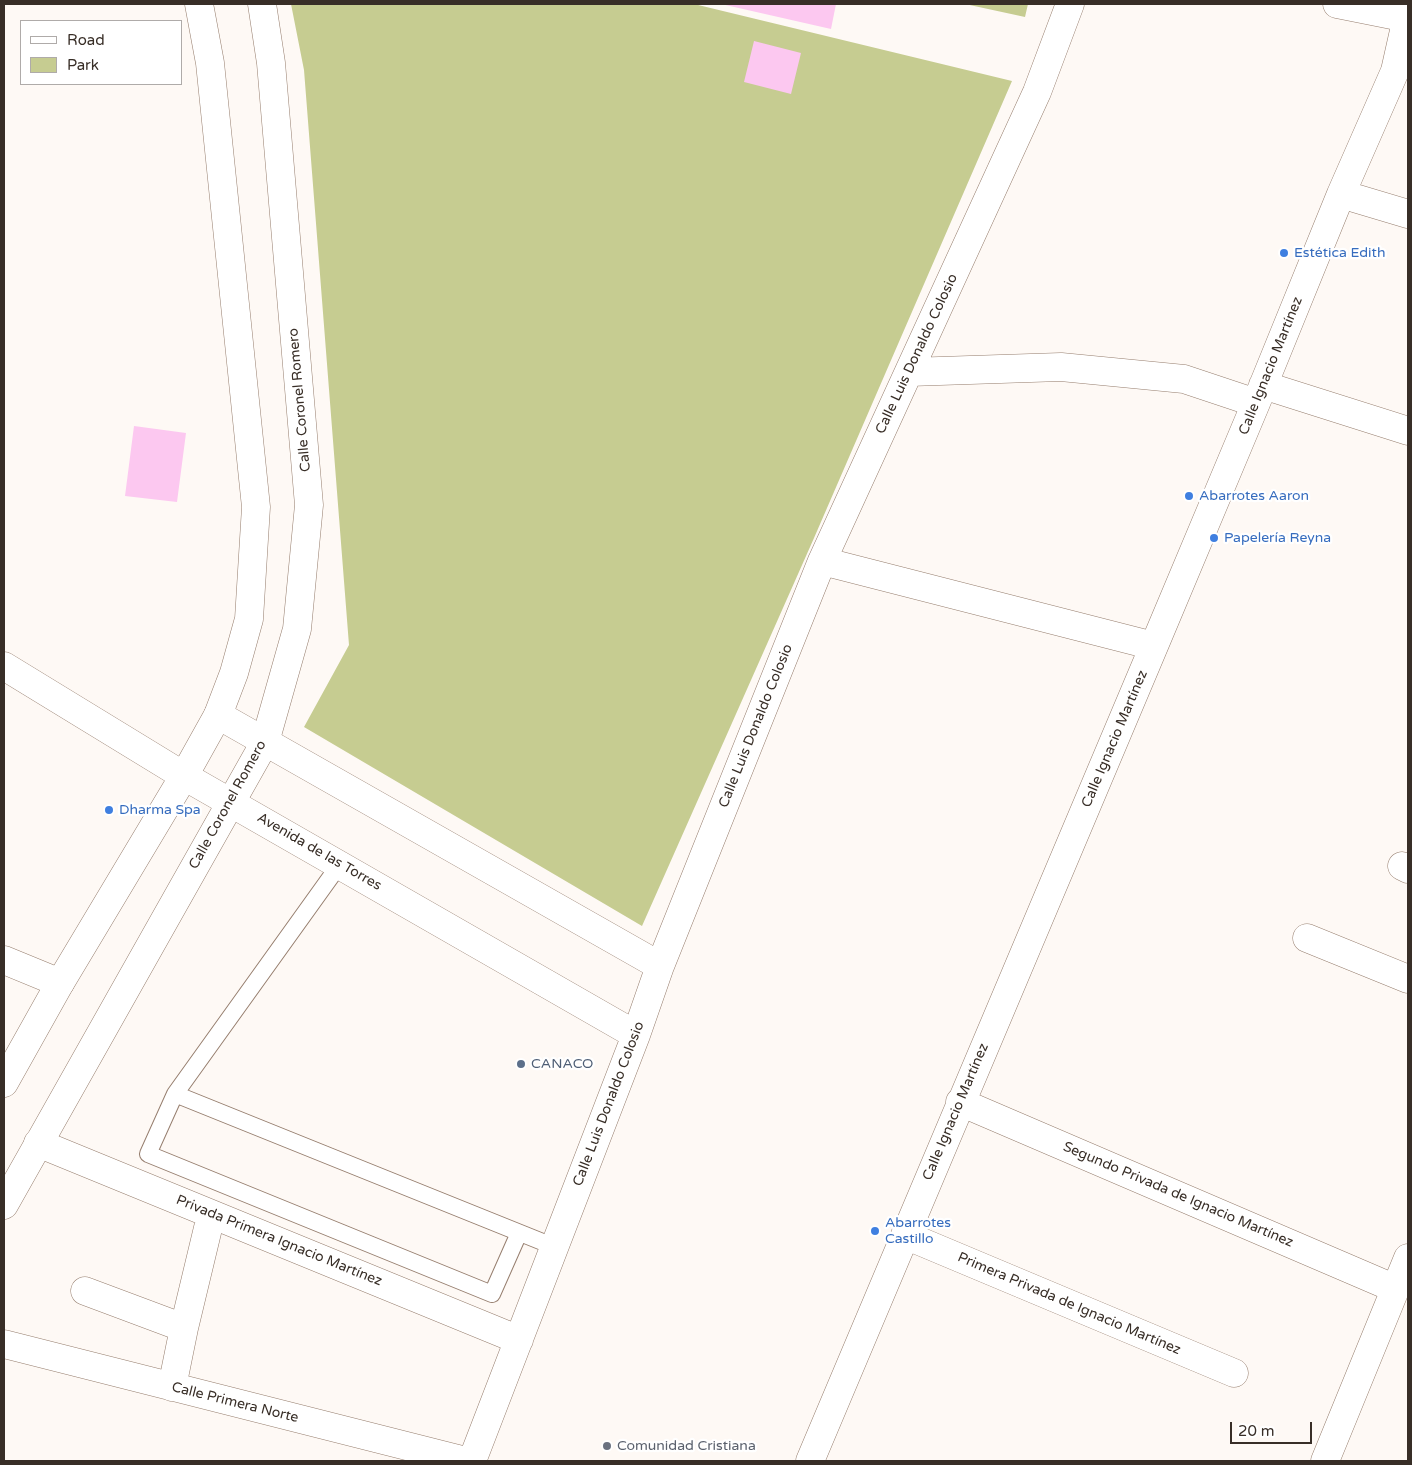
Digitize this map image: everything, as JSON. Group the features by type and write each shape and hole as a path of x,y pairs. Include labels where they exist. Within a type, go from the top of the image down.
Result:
{"street":[{"path":"4,1084 60,983 218,716 234,673 249,619 256,507 210,64 199,4"},
{"name":"Calle Coronel Romero","path":"4,1205 264,742 297,628 309,505 270,63 262,4"},
{"name":"Calle Luis Donaldo Colosio","path":"472,1461 636,1035 660,966 822,561 1038,92 1070,4"},
{"path":"1337,4 1408,16"},
{"name":"Calle Ignacio Martínez","path":"810,1461 1260,394 1341,194 1401,70 1408,16"},
{"path":"1341,194 1408,214"},
{"path":"909,372 1061,367 1184,379 1260,394 1408,431"},
{"path":"822,561 1154,646"},
{"name":"Avenida de las Torres","path":"4,666 184,776 636,1035"},
{"path":"218,716 660,966"},
{"path":"1307,938 1408,979"},
{"path":"4,960 60,983"},
{"name":"Segundo Privada de Ignacio Martínez","path":"960,1102 1396,1289"},
{"name":"Privada Primera Ignacio Martínez","path":"38,1143 519,1340"},
{"path":"172,1387 208,1228"},
{"name":"Primera Privada de Ignacio Martínez","path":"905,1236 1234,1373"},
{"path":"1325,1461 1408,1258"},
{"path":"85,1291 184,1328"},
{"name":"Calle Primera Norte","path":"4,1344 466,1461"}],"lane":[{"path":"340,864 175,1094 148,1154 492,1294 519,1233"},
{"path":"175,1094 555,1247"}],"green space":[{"path":"291,4 694,4 1012,81 814,538 642,926 304,727 349,645 304,70"},
{"path":"965,4 1028,4 1025,17"}],"building":[{"path":"721,4 836,4 831,29"},
{"path":"754,41 801,53 791,94 744,82"},
{"path":"134,426 186,433 177,502 125,496"}],"place":[{"name":"Estética Edith","path":"1284,253"},
{"name":"Abarrotes Aaron","path":"1189,496"},
{"name":"Papelería Reyna","path":"1214,538"},
{"name":"Dharma Spa","path":"109,810"},
{"name":"CANACO","path":"521,1064"},
{"name":"Abarrotes Castillo","path":"875,1231"},
{"name":"Comunidad Cristiana","path":"607,1446"}]}
